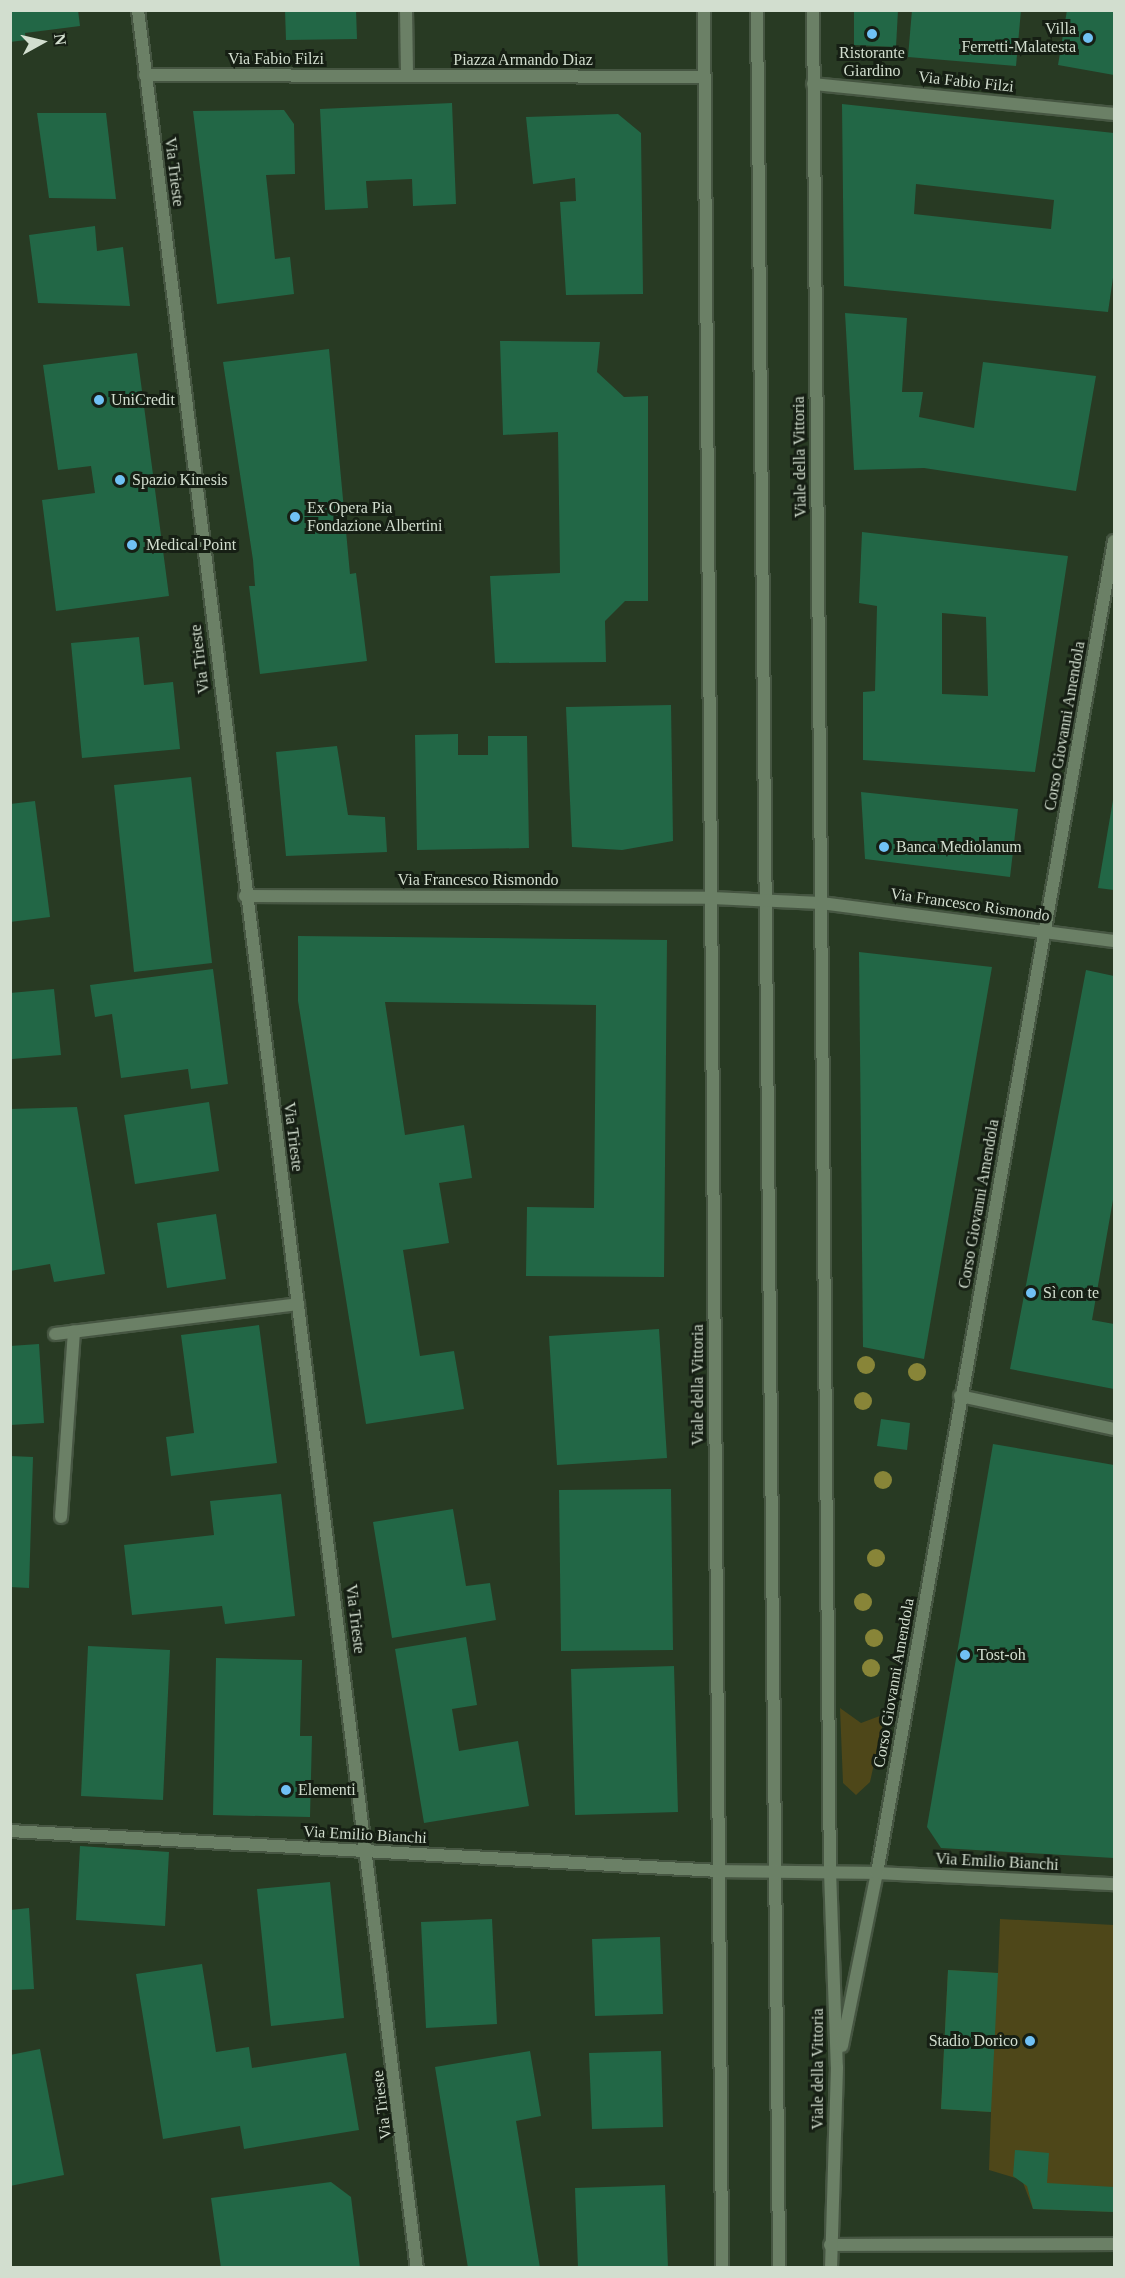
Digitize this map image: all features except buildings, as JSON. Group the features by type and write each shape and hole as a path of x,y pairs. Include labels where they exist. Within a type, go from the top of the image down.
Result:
{"street":[{"name":"Via Trieste","path":"138,10 245,896 368,1851 417,2268"},
{"path":"406,10 407,76"},
{"name":"Viale della Vittoria","path":"704,10 723,2268"},
{"path":"757,10 779,2268"},
{"name":"Viale della Vittoria","path":"813,10 830,1871 837,2067 831,2268"},
{"name":"Via Fabio Filzi","path":"145,75 407,76"},
{"name":"Piazza Armando Diaz","path":"407,76 705,77"},
{"name":"Via Fabio Filzi","path":"813,84 1114,114"},
{"name":"Corso Giovanni Amendola","path":"837,2067 877,1873 960,1396 1114,541"},
{"name":"Via Francesco Rismondo","path":"245,896 712,898"},
{"path":"712,898 820,903"},
{"name":"Via Francesco Rismondo","path":"820,903 1114,941"},
{"path":"55,1334 298,1304"},
{"path":"61,1517 75,1331"},
{"path":"960,1396 1114,1429"},
{"name":"Via Emilio Bianchi","path":"10,1831 718,1871"},
{"path":"718,1871 775,1874 830,1871 877,1873"},
{"name":"Via Emilio Bianchi","path":"877,1873 1114,1884"},
{"path":"830,2245 1114,2244"}],"shaded area":[{"path":"840,1708 861,1723 885,1714 870,1782 856,1795 843,1783"},
{"name":"Stadio Dorico","path":"1000,1919 1114,1925 1114,2212 1033,2209 1022,2180 989,2170 991,2112 941,2109 948,1970 998,1973"}],"place":[{"name":"Ristorante Giardino","path":"872,34"},
{"name":"Villa Ferretti-Malatesta","path":"1088,38"},
{"name":"UniCredit","path":"99,400"},
{"name":"Spazio Kinesis","path":"120,480"},
{"name":"Ex Opera Pia Fondazione Albertini","path":"295,517"},
{"name":"Medical Point","path":"132,545"},
{"name":"Banca Mediolanum","path":"884,847"},
{"name":"Sì con te","path":"1031,1293"},
{"name":"Tost-oh","path":"965,1655"},
{"name":"Elementi","path":"286,1790"},
{"name":"Stadio Dorico","path":"1030,2041"}]}
